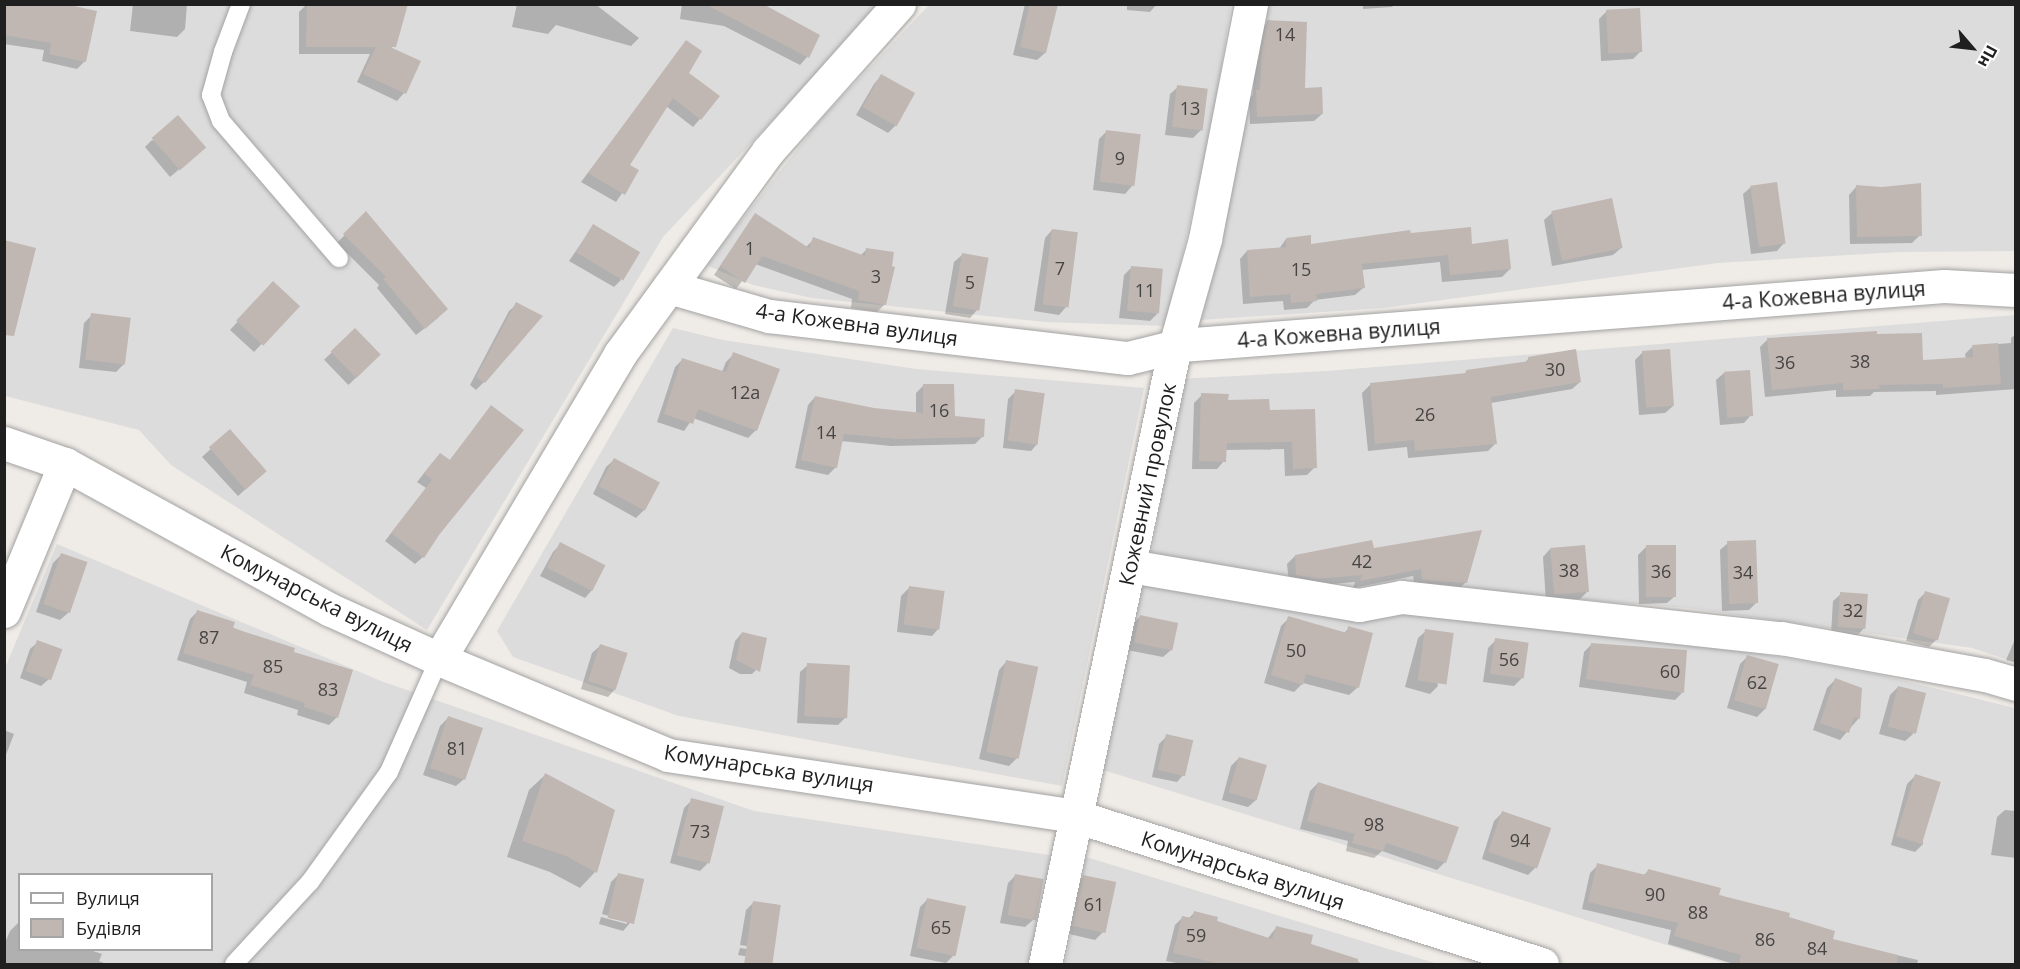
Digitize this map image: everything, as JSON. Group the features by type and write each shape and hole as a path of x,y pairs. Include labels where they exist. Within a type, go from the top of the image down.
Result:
{"street":[{"path":"439,659 620,354 768,151 899,4"},
{"name":"Кожевний провулок","path":"1045,964 1175,346 1204,239 1251,4"},
{"name":"4-а Кожевна вулиця","path":"669,287 769,316 1128,358 1175,346 1944,286 2016,290"},
{"name":"Комунарська вулиця","path":"4,443 65,464 331,610 439,659 668,755 1075,816 1542,964"},
{"path":"4,611 65,464"},
{"path":"1130,566 1359,605 1401,597 1781,638 1985,675 2016,684"}],"lane":[{"path":"241,4 223,52 211,95 221,121 339,258"},
{"path":"234,964 310,882 389,772 439,659"}],"shaded area":[{"path":"4,5 880,5 663,237 427,630 171,465 139,430 5,396"},
{"path":"929,5 1231,5 1212,125 1166,326 1046,322 812,298 753,285 706,265 823,117"},
{"path":"1262,5 2015,5 2015,251 1898,252 1718,263 1383,308 1200,320 1244,123"},
{"path":"2015,315 2015,662 1972,648 1687,608 1393,585 1344,589 1151,559 1179,379 1327,371"},
{"path":"673,328 723,340 916,369 1144,388 1062,786 679,716 513,657 497,631"},
{"path":"57,544 381,681 754,811 1056,856 1033,964 5,964 5,668"},
{"path":"1143,581 1700,643 1880,675 2015,708 2015,964 1728,964 1100,769"},
{"path":"1086,857 1438,964 1065,964"}],"building":[{"path":"4,4 65,4 97,11 86,62 49,54 51,43 4,35"},
{"path":"307,4 408,4 396,47 390,47 421,61 406,94 363,74 376,47 306,47"},
{"path":"705,4 763,4 820,35 809,58"},
{"path":"1030,4 1058,4 1046,53 1020,47"},
{"path":"1640,8 1642,52 1608,54 1606,10"},
{"path":"1267,20 1307,22 1305,88 1322,87 1323,114 1257,117 1256,90 1260,90 1262,46"},
{"path":"686,40 702,51 689,73 720,96 701,120 673,98 630,165 639,170 625,195 588,173"},
{"path":"881,74 915,93 897,126 863,107"},
{"path":"1177,85 1208,89 1203,130 1172,127"},
{"path":"178,115 206,147 180,170 152,138"},
{"path":"1106,130 1141,134 1134,186 1100,182"},
{"path":"1777,182 1786,243 1759,247 1750,186"},
{"path":"1921,183 1922,236 1857,237 1856,185 1882,187"},
{"path":"1612,198 1623,248 1562,261 1551,211"},
{"path":"366,211 448,309 425,329 383,279 386,277 343,234"},
{"path":"755,213 809,248 813,237 865,256 866,248 894,252 892,266 895,267 886,305 858,300 859,291 762,256 745,283 720,266"},
{"path":"593,224 640,252 623,281 576,252"},
{"path":"1471,227 1472,244 1508,239 1511,269 1450,275 1448,255 1362,264 1365,288 1316,294 1317,301 1291,303 1290,294 1250,297 1247,250 1286,247 1286,238 1311,235 1311,244 1410,230 1411,233"},
{"path":"1052,229 1078,232 1069,308 1043,304"},
{"path":"4,240 36,248 14,336 4,335"},
{"path":"962,253 989,258 979,311 953,306"},
{"path":"1131,266 1163,269 1159,314 1127,311"},
{"path":"273,281 300,306 263,346 236,320"},
{"path":"516,302 543,316 485,383 476,377"},
{"path":"91,313 131,318 125,365 85,360"},
{"path":"355,328 381,355 356,378 331,352"},
{"path":"1877,331 1877,334 1922,333 1923,360 1973,357 1972,345 1998,343 2001,384 1943,388 1943,384 1879,385 1880,389 1843,390 1843,383 1772,390 1767,338"},
{"path":"1576,349 1581,382 1491,397 1497,444 1415,451 1414,440 1375,444 1370,383 1466,373 1466,370 1529,361 1528,357"},
{"path":"1670,349 1674,406 1646,408 1642,351"},
{"path":"733,352 780,369 757,431 698,409 693,424 664,414 682,358 726,372"},
{"path":"1750,370 1753,416 1727,418 1724,372"},
{"path":"923,384 954,384 955,416 985,419 984,437 899,439 844,434 837,468 801,460 815,396 874,408 923,413"},
{"path":"1015,389 1045,393 1037,445 1008,440"},
{"path":"1201,393 1229,394 1228,400 1269,399 1270,410 1315,409 1317,468 1293,469 1292,442 1227,443 1226,462 1199,461"},
{"path":"491,405 524,430 439,535 424,558 391,533 432,480 424,473 440,453 450,460"},
{"path":"230,429 267,471 246,490 209,447"},
{"path":"614,458 660,482 645,511 599,486"},
{"path":"1482,530 1467,583 1422,580 1421,569 1360,581 1362,575 1316,579 1296,575 1295,555 1372,540 1374,548"},
{"path":"1756,540 1758,603 1729,604 1727,541"},
{"path":"560,542 605,565 592,591 547,568"},
{"path":"1585,545 1589,592 1554,595 1550,548"},
{"path":"1646,545 1676,545 1676,597 1646,597"},
{"path":"61,553 87,562 70,613 43,604"},
{"path":"909,586 945,591 939,630 904,625"},
{"path":"1925,591 1950,598 1938,640 1913,633"},
{"path":"1840,592 1868,594 1865,629 1838,627"},
{"path":"197,610 235,622 233,628 295,648 294,652 353,670 338,718 304,707 305,703 250,685 254,675 183,653"},
{"path":"1140,615 1178,623 1172,650 1134,642"},
{"path":"1288,616 1347,633 1348,626 1373,633 1359,688 1306,674 1303,685 1271,675"},
{"path":"1425,629 1454,633 1446,685 1418,680"},
{"path":"742,632 767,638 760,672 736,660"},
{"path":"1495,638 1529,643 1524,678 1490,674"},
{"path":"37,640 62,649 51,680 26,671"},
{"path":"1591,643 1687,650 1684,693 1586,679"},
{"path":"600,644 628,653 616,690 588,681"},
{"path":"1747,655 1779,664 1766,709 1734,700"},
{"path":"1006,660 1038,667 1019,759 986,752"},
{"path":"807,663 850,665 847,718 804,716"},
{"path":"1835,678 1862,688 1860,719 1854,717 1849,733 1820,723"},
{"path":"1898,686 1926,693 1916,734 1888,727"},
{"path":"448,716 483,728 465,780 430,768"},
{"path":"1166,734 1193,740 1185,776 1158,770"},
{"path":"1239,757 1267,765 1257,801 1229,793"},
{"path":"545,773 615,810 597,873 566,856 522,841"},
{"path":"1915,774 1941,782 1922,844 1896,836"},
{"path":"1318,782 1459,827 1446,863 1386,843 1383,851 1352,843 1355,834 1307,821"},
{"path":"691,798 724,806 710,863 677,855"},
{"path":"1502,811 1551,828 1537,869 1488,852"},
{"path":"1597,863 1646,875 1648,869 1721,888 1719,895 1790,913 1789,917 1835,931 1833,939 1898,955 1897,964 1739,964 1741,955 1674,936 1678,923 1588,902"},
{"path":"618,873 644,879 634,924 608,918"},
{"path":"1015,874 1044,879 1036,920 1008,915"},
{"path":"1083,875 1116,882 1105,933 1072,926"},
{"path":"927,898 966,906 956,956 916,948"},
{"path":"753,901 781,905 772,964 744,964"},
{"path":"1194,911 1218,917 1217,921 1272,939 1276,926 1313,935 1311,944 1358,959 1358,964 1221,964 1173,953 1182,916 1192,918"}]}
